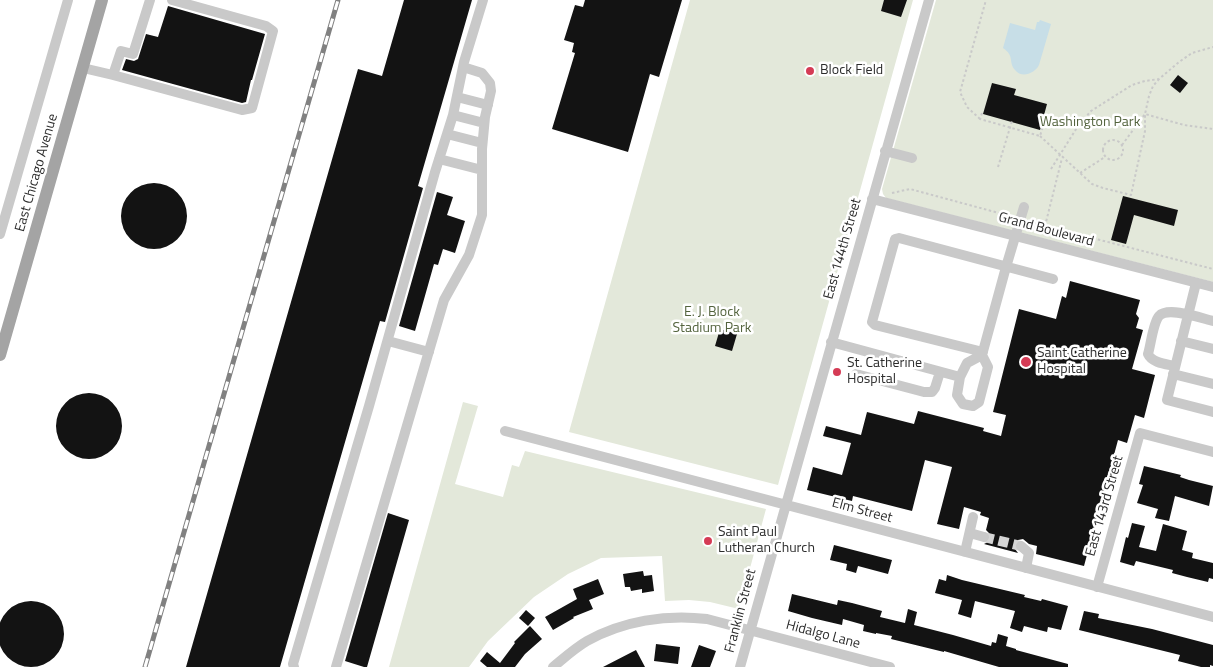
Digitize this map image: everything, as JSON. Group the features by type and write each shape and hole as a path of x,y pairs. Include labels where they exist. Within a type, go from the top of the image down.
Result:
{"main road":[{"name":"East Chicago Avenue","path":"0,355 102,0"}],"street":[{"path":"0,234 68,0"},
{"path":"113,75 121,50 134,54 150,0"},
{"path":"83,68 242,110 252,108 273,31 266,26 172,0"},
{"path":"294,667 293,664 453,115 463,67 483,0"},
{"name":"East 144th Street","path":"785,505 929,0"},
{"path":"336,667 444,300 469,255 482,215 482,143 490,83 482,73 463,67"},
{"path":"457,97 488,105"},
{"path":"453,115 484,124"},
{"path":"447,134 482,143"},
{"path":"885,151 912,158"},
{"path":"439,159 482,170"},
{"name":"Grand Boulevard","path":"872,199 1213,287"},
{"path":"983,354 967,362 960,377 957,395 963,404 973,406 979,402 988,367 983,354 1024,207"},
{"path":"983,354 875,325 872,322 896,238 1053,280"},
{"path":"1196,283 1167,400 1213,412"},
{"path":"1213,321 1188,314 1164,312 1155,324 1148,354 1151,360 1213,384"},
{"path":"388,341 429,352"},
{"path":"1181,341 1213,349"},
{"path":"831,342 960,377"},
{"path":"856,374 924,392 932,392 940,372"},
{"name":"Elm Street","path":"504,431 1213,617"},
{"name":"East 143rd Street","path":"1097,587 1140,433 1213,452"},
{"name":"Franklin Street","path":"740,667 785,505"},
{"path":"965,552 973,517"},
{"path":"970,534 984,537"},
{"path":"1020,546 1029,553 1026,568"},
{"name":"Hidalgo Lane","path":"553,667 567,654 586,641 604,633 647,620 690,617 707,619 890,667"}],"path":[{"path":"986,0 960,92 967,107 980,118 1040,136 1092,184 1131,195 1145,131 1145,114 1151,90 1159,79 1185,57 1199,50 1213,47"},
{"path":"1051,169 1061,156 1078,126 1091,111 1132,85 1159,79"},
{"path":"980,118 982,113"},
{"path":"1145,114 1178,124 1213,130"},
{"path":"1122,145 1145,114"},
{"path":"1040,136 1045,120"},
{"path":"998,167 1012,121"},
{"path":"1114,140 1122,145 1123,152 1118,160 1111,160 1105,156 1104,147 1107,142 1114,140"},
{"path":"1045,226 1061,156"},
{"path":"1080,173 1105,156"},
{"path":"887,195 910,189 1213,269"}],"green space":[{"name":"E. J. Block Stadium Park","path":"690,0 913,0 778,485 569,432"},
{"name":"Washington Park","path":"936,0 1213,0 1213,282 886,198 882,189"},
{"path":"463,402 478,406 455,484 503,497 512,465 519,467 525,451 766,509 739,609 710,602 689,600 665,601 662,556 601,558 568,574 534,597 488,641 469,667 389,667"}],"water":[{"path":"1040,20 1051,24 1039,65 1028,74 1018,73 1013,67 1009,54 1003,48 1010,23 1035,30 1037,22"}],"building":[{"path":"404,0 472,0 418,186 423,188 385,322 380,321 280,667 186,667 358,69 382,76"},
{"path":"585,0 682,0 659,77 650,74 628,152 552,129 575,53 572,52 574,43 564,40 575,5 583,7"},
{"path":"884,0 907,0 901,17 881,11"},
{"path":"168,6 265,34 246,102 242,103 122,70 126,59 134,61 138,59 146,34 158,37"},
{"path":"1178,75 1188,83 1180,93 1170,85"},
{"path":"992,83 1016,89 1014,95 1047,104 1040,130 983,114"},
{"path":"154,183 167,186 177,193 184,203 187,216 184,229 177,239 167,246 154,249 141,246 131,239 124,229 121,216 124,203 131,193 141,186"},
{"path":"437,192 453,197 447,215 465,221 455,253 443,249 438,265 434,264 415,331 399,326"},
{"path":"1123,196 1178,210 1174,226 1134,215 1126,244 1111,240"},
{"path":"1070,281 1140,300 1136,314 1139,318 1136,328 1143,330 1132,369 1155,375 1144,418 1135,415 1127,443 1118,440 1084,566 1036,554 1037,546 1029,544 1023,539 1018,540 1014,544 1018,553 984,544 991,538 986,530 989,518 980,515 981,512 964,507 959,529 937,524 952,467 925,460 912,511 853,496 852,501 807,490 813,467 842,475 851,443 823,436 826,426 861,435 867,412 914,424 918,411 984,428 983,431 1001,436 1006,415 993,412 1019,309 1056,319 1062,296 1066,298"},
{"path":"720,329 737,334 732,351 715,346"},
{"path":"89,393 102,396 112,403 119,413 122,426 119,439 112,449 102,456 89,459 76,456 66,449 59,439 56,426 59,413 66,403 76,396"},
{"path":"1144,466 1181,475 1180,477 1213,486 1209,506 1175,496 1169,521 1155,518 1158,509 1137,503 1143,485 1139,484"},
{"path":"388,513 409,520 367,667 364,667 345,661"},
{"path":"1132,523 1145,526 1139,547 1156,551 1163,524 1187,531 1182,550 1193,553 1192,558 1213,563 1213,579 1209,578 1208,582 1172,573 1173,570 1136,561 1134,566 1120,562 1126,537 1128,538"},
{"path":"834,545 892,560 888,574 858,566 856,573 846,570 847,564 830,560"},
{"path":"643,571 644,576 652,575 654,591 642,593 642,589 631,591 630,587 625,587 623,574"},
{"path":"947,575 1025,595 1024,597 1041,601 1042,599 1068,606 1061,630 1048,627 1047,632 1024,626 1022,632 1010,628 1015,611 975,601 971,618 958,614 962,600 935,593 939,579 946,581"},
{"path":"598,579 604,594 589,600 593,609 573,617 553,630 545,617 577,599 573,589"},
{"path":"792,594 837,605 838,600 852,603 882,611 880,617 905,623 908,609 917,612 914,625 991,646 992,642 996,643 998,634 1008,637 1006,646 1068,664 1068,667 999,667 944,651 891,639 892,636 863,631 864,625 843,619 842,625 788,611"},
{"path":"31,601 44,604 54,611 61,621 64,634 61,647 54,657 44,664 31,667 18,664 8,657 1,647 -2,634 1,621 8,611 18,604"},
{"path":"526,610 535,618 528,626 519,618"},
{"path":"1084,611 1099,614 1098,618 1152,629 1213,645 1213,666 1201,667 1178,661 1180,655 1079,630"},
{"path":"530,626 542,639 525,654 515,667 487,667 480,661 487,652 500,663 514,642"},
{"path":"656,644 680,647 678,664 654,661"},
{"path":"699,645 716,651 710,667 691,667"},
{"path":"636,650 645,667 603,667"}],"tunnel":[{"path":"984,537 1021,546"}],"railway":[{"path":"145,667 338,0"}],"place":[{"name":"Block Field","path":"810,71"},
{"name":"Saint Catherine Hospital","path":"1026,362"},
{"name":"St. Catherine Hospital","path":"837,372"},
{"name":"Saint Paul Lutheran Church","path":"708,541"}]}
